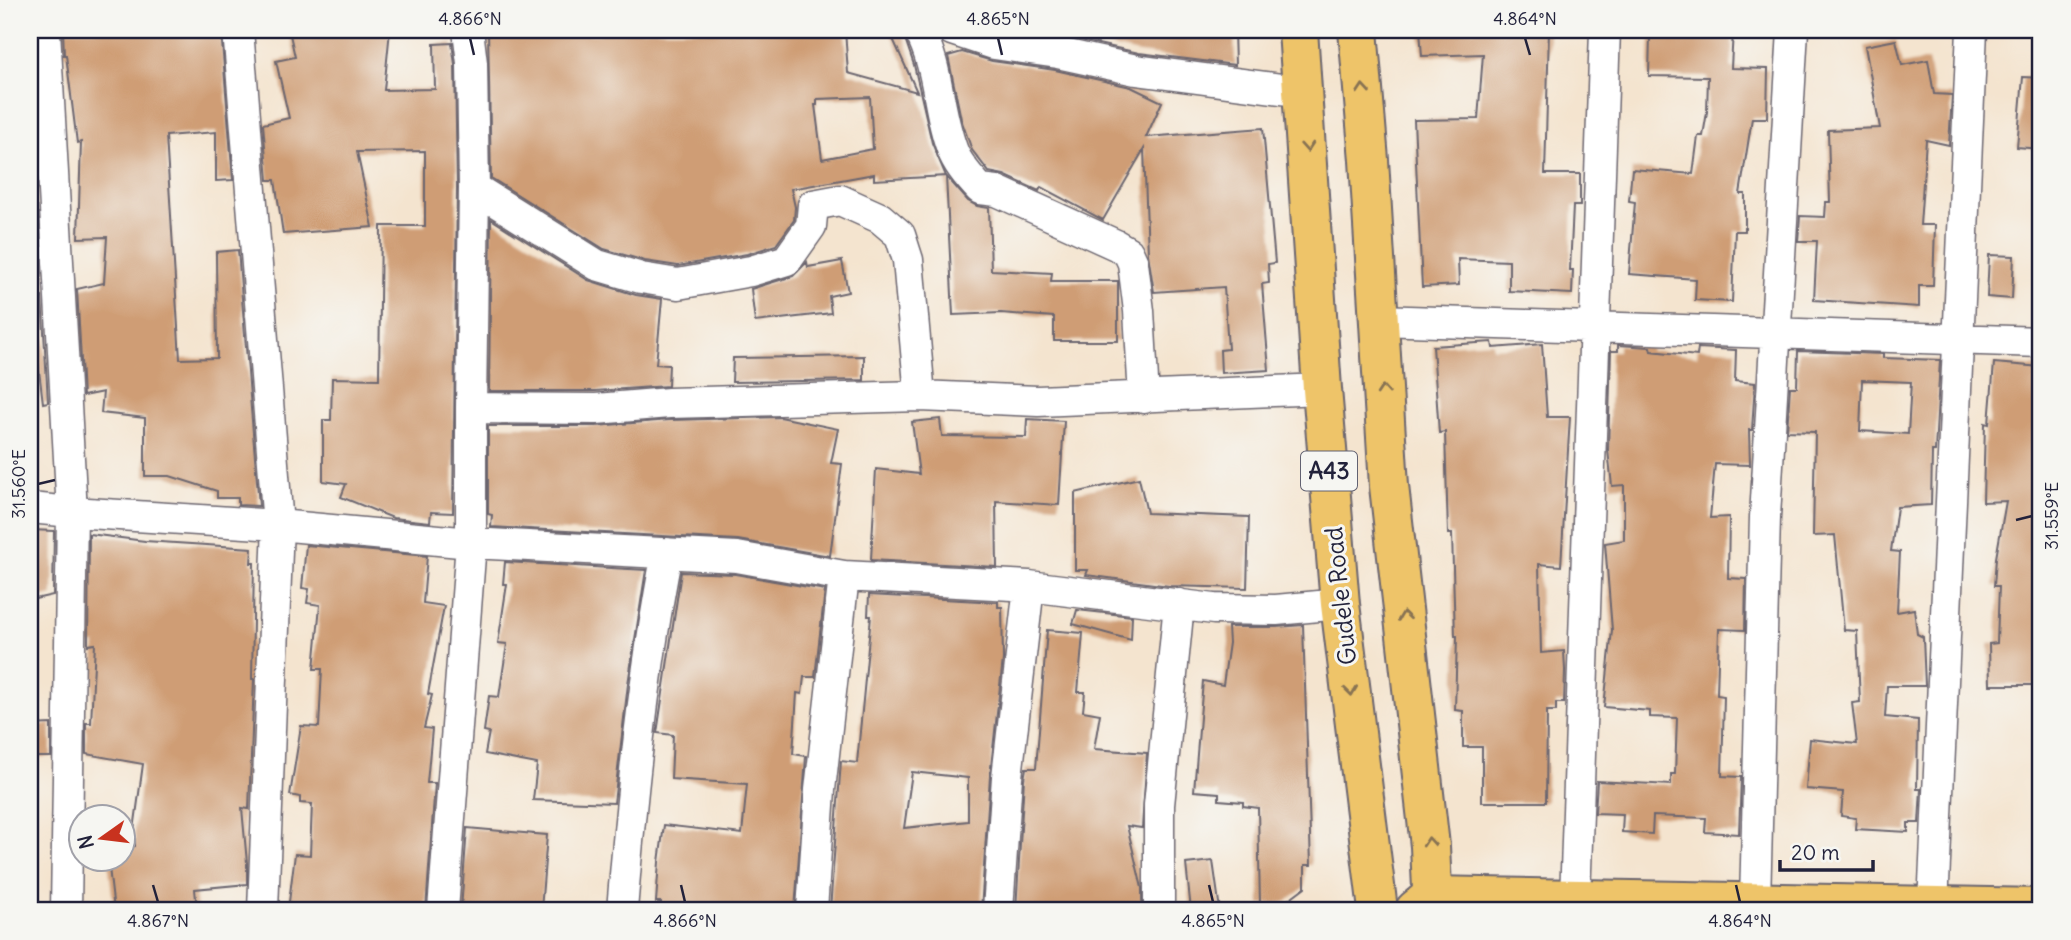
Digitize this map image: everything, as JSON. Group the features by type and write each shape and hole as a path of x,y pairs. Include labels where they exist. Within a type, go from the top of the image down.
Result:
{"main road":[{"name":"Gudele Road","path":"1298,30 1322,388 1340,604 1378,910"},
{"name":"A43","path":"1358,30 1369,160 1389,486 1430,846 1427,905"},
{"path":"1427,905 1575,899 2041,908"}],"street":[{"path":"45,30 72,513 65,910"},
{"path":"238,30 278,525 263,910"},
{"path":"443,910 471,543 474,188 472,63 468,30"},
{"path":"919,30 930,51 954,155 980,189 997,191 1128,252 1133,263 1139,312 1144,398"},
{"path":"952,30 994,44 1058,53 1136,70 1304,92"},
{"path":"1575,899 1605,30"},
{"path":"1755,902 1765,517 1793,30"},
{"path":"1933,906 1972,30"},
{"path":"474,188 597,265 641,278 678,284 751,271 787,260 811,226 813,205 840,200 880,218 900,234 908,260 920,396"},
{"path":"1378,320 2041,342"},
{"path":"471,408 596,409 668,403 920,396 1038,401 1322,388"},
{"path":"30,508 72,513 278,525 471,543 737,557 844,576 1029,586 1214,609 1276,610 1340,604"},
{"path":"622,910 633,782 653,627 667,553"},
{"path":"811,910 844,576"},
{"path":"998,910 1007,777 1029,586"},
{"path":"1159,910 1159,805 1179,604"}],"building":[{"path":"63,30 221,30 233,180 216,181 216,132 166,136 180,359 217,358 216,252 238,250 259,506 238,505 238,498 217,498 217,491 170,476 145,476 145,418 101,413 103,392 83,396 77,289 104,283 107,237 78,238 81,142 77,143"},
{"path":"289,30 390,30 384,90 435,89 434,44 452,43 455,64 457,188 453,513 431,512 430,522 393,518 341,497 346,484 323,481 323,420 331,420 332,378 379,379 381,226 425,226 425,151 357,152 373,227 283,234 275,180 268,180 263,124 289,118 276,61 295,57"},
{"path":"488,30 555,30 555,34 600,34 600,30 845,30 848,73 917,92 889,30 902,30 914,65 932,143 946,176 874,180 874,174 791,189 795,207 794,220 776,245 747,254 678,266 645,261 604,249 491,178","holes":["870,97 873,149 822,159 815,105 817,99"]},
{"path":"1056,30 1091,30 1091,34 1128,30 1234,30 1235,65 1139,53 1057,35"},
{"path":"1420,30 1549,30 1545,174 1580,174 1580,206 1573,206 1570,270 1573,270 1572,294 1509,291 1509,261 1458,259 1459,285 1422,287 1414,120 1478,119 1483,54 1422,56"},
{"path":"1708,30 1733,30 1731,68 1768,69 1767,118 1752,118 1740,194 1745,194 1745,231 1735,231 1732,302 1695,300 1696,279 1629,274 1635,202 1629,201 1632,169 1693,174 1698,136 1703,136 1707,112 1708,77 1649,76 1650,36 1708,38"},
{"path":"1896,40 1902,65 1928,60 1934,94 1952,95 1949,145 1926,140 1920,225 1935,225 1933,286 1919,286 1919,307 1814,300 1817,241 1798,241 1800,216 1825,217 1826,202 1830,202 1828,130 1880,128 1865,46"},
{"path":"962,52 992,61 1055,70 1131,87 1162,102 1146,137 1263,128 1275,263 1268,264 1269,283 1262,284 1269,370 1221,373 1220,350 1228,349 1224,287 1154,292 1148,254 1144,149 1103,220 1041,187 1039,191 1004,175 989,172 972,150 961,119 948,56"},
{"path":"2023,77 2041,78 2041,149 2017,147"},
{"path":"946,176 968,201 989,208 991,270 1052,273 1051,281 1118,281 1118,341 1054,341 1054,317 1001,313 953,315"},
{"path":"491,219 588,280 636,295 662,299 656,364 669,365 668,386 595,391 489,391"},
{"path":"1989,255 2014,256 2012,299 1987,297"},
{"path":"842,261 848,292 829,296 831,313 755,322 751,289 793,276 807,262 808,267"},
{"path":"42,297 48,402 43,403 34,329 30,330 30,300"},
{"path":"1492,342 1493,348 1542,344 1547,417 1570,417 1561,566 1539,564 1541,653 1564,651 1565,670 1564,703 1556,703 1556,711 1547,711 1546,802 1482,802 1482,747 1463,747 1463,711 1455,710 1457,636 1452,534 1448,534 1445,432 1439,433 1433,346"},
{"path":"1618,345 1650,347 1651,351 1697,356 1698,348 1736,350 1735,381 1755,383 1752,430 1749,430 1750,465 1715,464 1710,518 1729,517 1728,578 1746,579 1745,630 1719,629 1717,695 1724,696 1722,776 1741,777 1739,834 1705,832 1706,818 1653,816 1652,834 1622,832 1623,814 1595,813 1597,781 1671,785 1671,774 1675,774 1677,718 1650,717 1650,711 1604,707 1612,630 1605,543 1624,540 1624,485 1612,486 1608,450 1611,351 1618,351"},
{"path":"1798,351 1883,354 1883,358 1940,360 1935,451 1932,451 1931,505 1897,507 1891,551 1900,552 1897,612 1914,609 1917,634 1923,637 1925,686 1887,686 1885,717 1918,720 1917,789 1921,789 1919,823 1908,823 1908,832 1855,829 1856,818 1841,816 1843,792 1806,789 1810,739 1857,744 1852,703 1860,702 1857,631 1844,630 1835,535 1813,536 1815,432 1787,431 1790,387 1797,387","holes":["1862,380 1911,382 1908,434 1860,431"]},
{"path":"864,356 864,380 732,382 733,358"},
{"path":"1994,363 2041,367 2041,537 2036,566 2041,566 2041,685 1990,685 1989,644 1997,643 1999,586 1994,586 1996,558 2006,501 1983,502 1985,423 1989,424"},
{"path":"780,417 838,429 831,463 842,464 830,556 738,540 491,527 492,515 488,514 488,426 596,426 670,420"},
{"path":"940,419 942,436 1026,437 1027,419 1064,421 1059,505 996,501 997,567 871,560 876,469 919,474 912,422"},
{"path":"1139,478 1147,513 1249,517 1247,588 1169,586 1086,575 1088,570 1075,570 1075,493"},
{"path":"30,530 54,531 53,595 35,599 30,574"},
{"path":"89,534 145,541 252,548 254,679 249,809 242,808 247,884 195,889 197,910 114,910 110,874 136,874 136,815 143,764 86,754 86,723 91,723 95,644 88,645"},
{"path":"306,545 427,556 423,603 444,606 428,694 432,695 424,728 432,729 427,783 435,783 426,910 288,910 295,854 310,855 312,804 300,803 300,797 290,795 301,726 319,727 322,669 314,669 320,605 307,603 309,589 302,588"},
{"path":"505,562 646,570 628,684 614,803 533,800 537,764 485,754 489,732 484,731 489,696 499,697 507,644 498,643 507,584 503,584"},
{"path":"681,572 735,574 825,590 815,677 804,677 802,694 797,693 793,754 806,756 795,910 661,910 661,902 656,902 664,825 742,834 747,784 671,779 673,735 657,733"},
{"path":"869,595 998,602 998,607 1002,607 1003,659 990,776 981,910 830,910 841,761 857,763 871,616 868,616","holes":["912,772 968,778 968,821 904,828"]},
{"path":"1077,610 1132,616 1131,640 1073,624"},
{"path":"1303,625 1311,865 1305,865 1305,887 1285,902 1260,905 1258,808 1243,806 1243,802 1219,800 1219,793 1194,791 1203,681 1223,685 1229,643 1228,627"},
{"path":"1047,630 1083,633 1078,692 1085,692 1083,711 1100,714 1094,749 1147,753 1142,828 1127,826 1142,888 1142,910 1016,910 1024,779 1026,768 1036,768"},
{"path":"51,724 51,757 30,757 30,725"},
{"path":"467,828 547,835 541,910 461,910"},
{"path":"1213,861 1220,910 1191,910 1186,864"}]}
